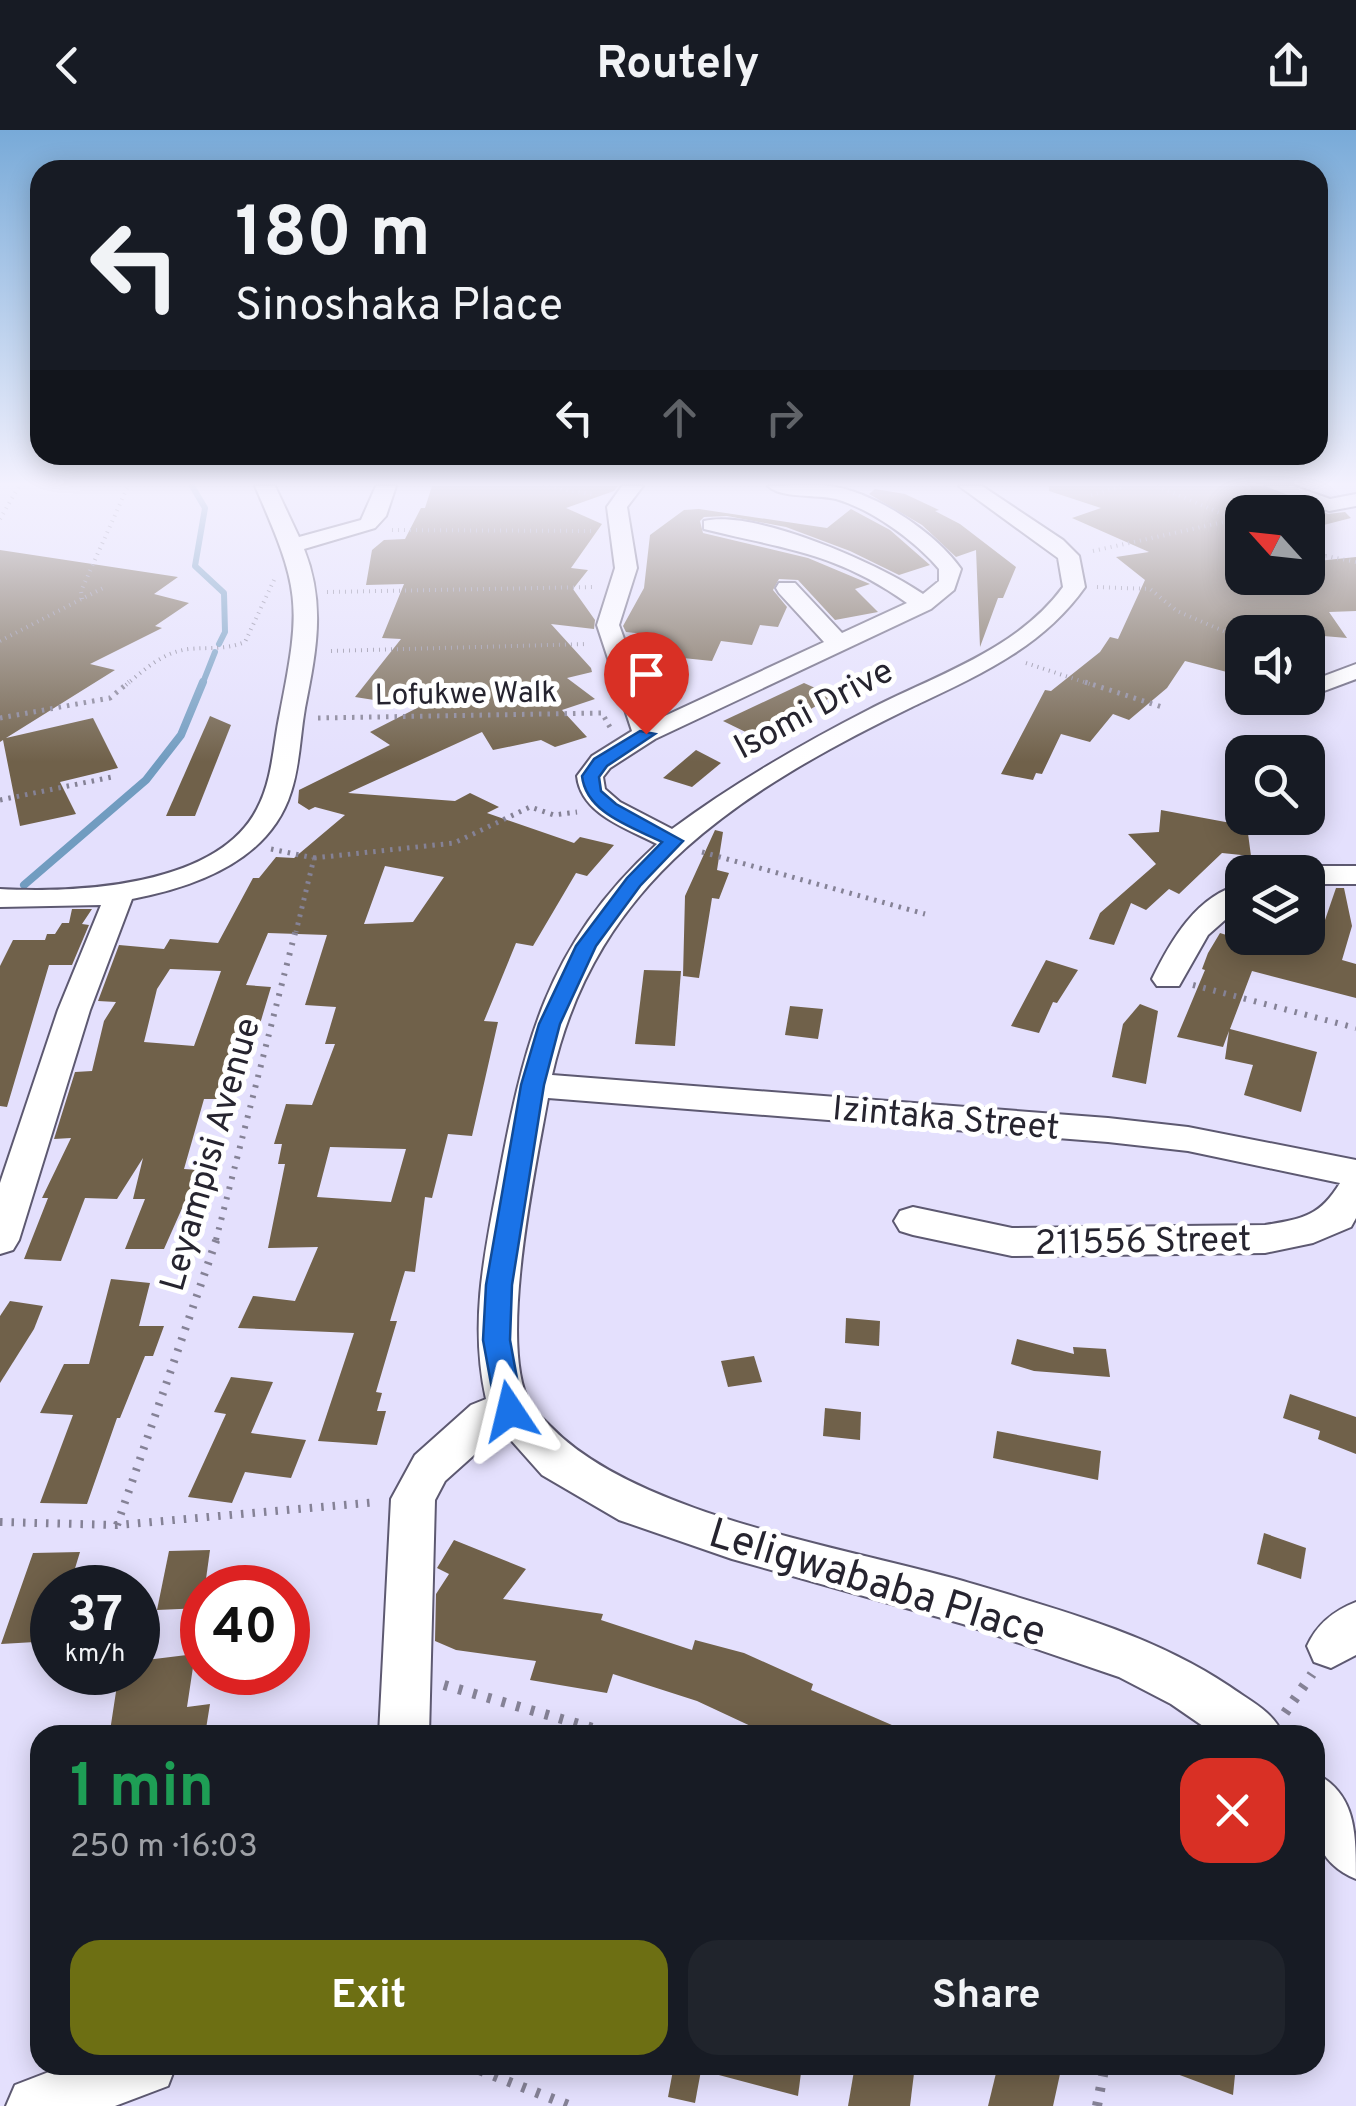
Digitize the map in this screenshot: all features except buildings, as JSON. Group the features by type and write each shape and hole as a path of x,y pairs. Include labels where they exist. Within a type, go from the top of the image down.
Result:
{"street":[{"path":"0,898 73,898 120,892 191,873 245,843 269,814 280,784 304,652 300,578"},
{"path":"626,578 608,612 613,644 646,734"},
{"path":"882,578 923,604"},
{"path":"674,841 610,808 592,792 590,776 600,762 646,734 923,604 946,587 947,578"},
{"path":"1072,578 1074,587"},
{"name":"Isomi Drive","path":"510,1411 496,1340 499,1285 532,1085 550,1024 586,946 634,882 674,841 746,785 996,653 1056,614 1074,587"},
{"path":"787,588 839,644"},
{"path":"1325,683 1356,671"},
{"path":"1325,875 1356,875"},
{"path":"0,1240 74,1010 120,892"},
{"path":"1168,979 1197,927 1225,902"},
{"name":"Izintaka Street","path":"532,1085 1108,1130 1205,1142 1356,1173"},
{"name":"211556 Street","path":"913,1221 1012,1242 1265,1239 1300,1233 1338,1216 1356,1187"},
{"path":"405,1725 410,1675 408,1574 413,1499 430,1468 462,1437 486,1416 510,1411"},
{"name":"Leligwababa Place","path":"510,1411 557,1462 635,1506 732,1539 963,1603 1131,1658 1263,1725"},
{"path":"1325,1812 1356,1852"},
{"path":"36,2106 120,2075"}],"path":[{"path":"82,599 87,578"},
{"path":"0,718 110,698 159,658 186,649 227,648 245,642 276,578"},
{"path":"475,578 624,586"},
{"path":"0,641 105,587"},
{"path":"1074,587 1150,589 1177,611 1225,631"},
{"path":"304,652 613,644"},
{"path":"996,653 1162,707"},
{"name":"Lofukwe Walk","path":"292,718 602,713 620,749"},
{"path":"0,800 112,777"},
{"path":"245,843 314,858 454,843 530,807 554,815 610,808"},
{"path":"674,841 926,914"},
{"name":"Leyampisi Avenue","path":"117,1525 236,1180 314,858"},
{"path":"1168,979 1356,1028"},
{"path":"0,1522 117,1525 413,1499"},
{"path":"1271,1725 1344,1635"},
{"path":"410,1675 582,1725"},
{"path":"492,2075 571,2106"},
{"path":"1097,2106 1103,2075"}],"waterway":[{"path":"208,578 224,593 225,632 219,644"},
{"path":"202,685 215,652"},
{"path":"24,885 146,780 181,735 203,682"}],"route":[{"path":"510,1411 496,1340 499,1285 532,1085 550,1024 586,946 634,882 674,841 610,808 592,792 590,776 600,762 646,734"}]}
